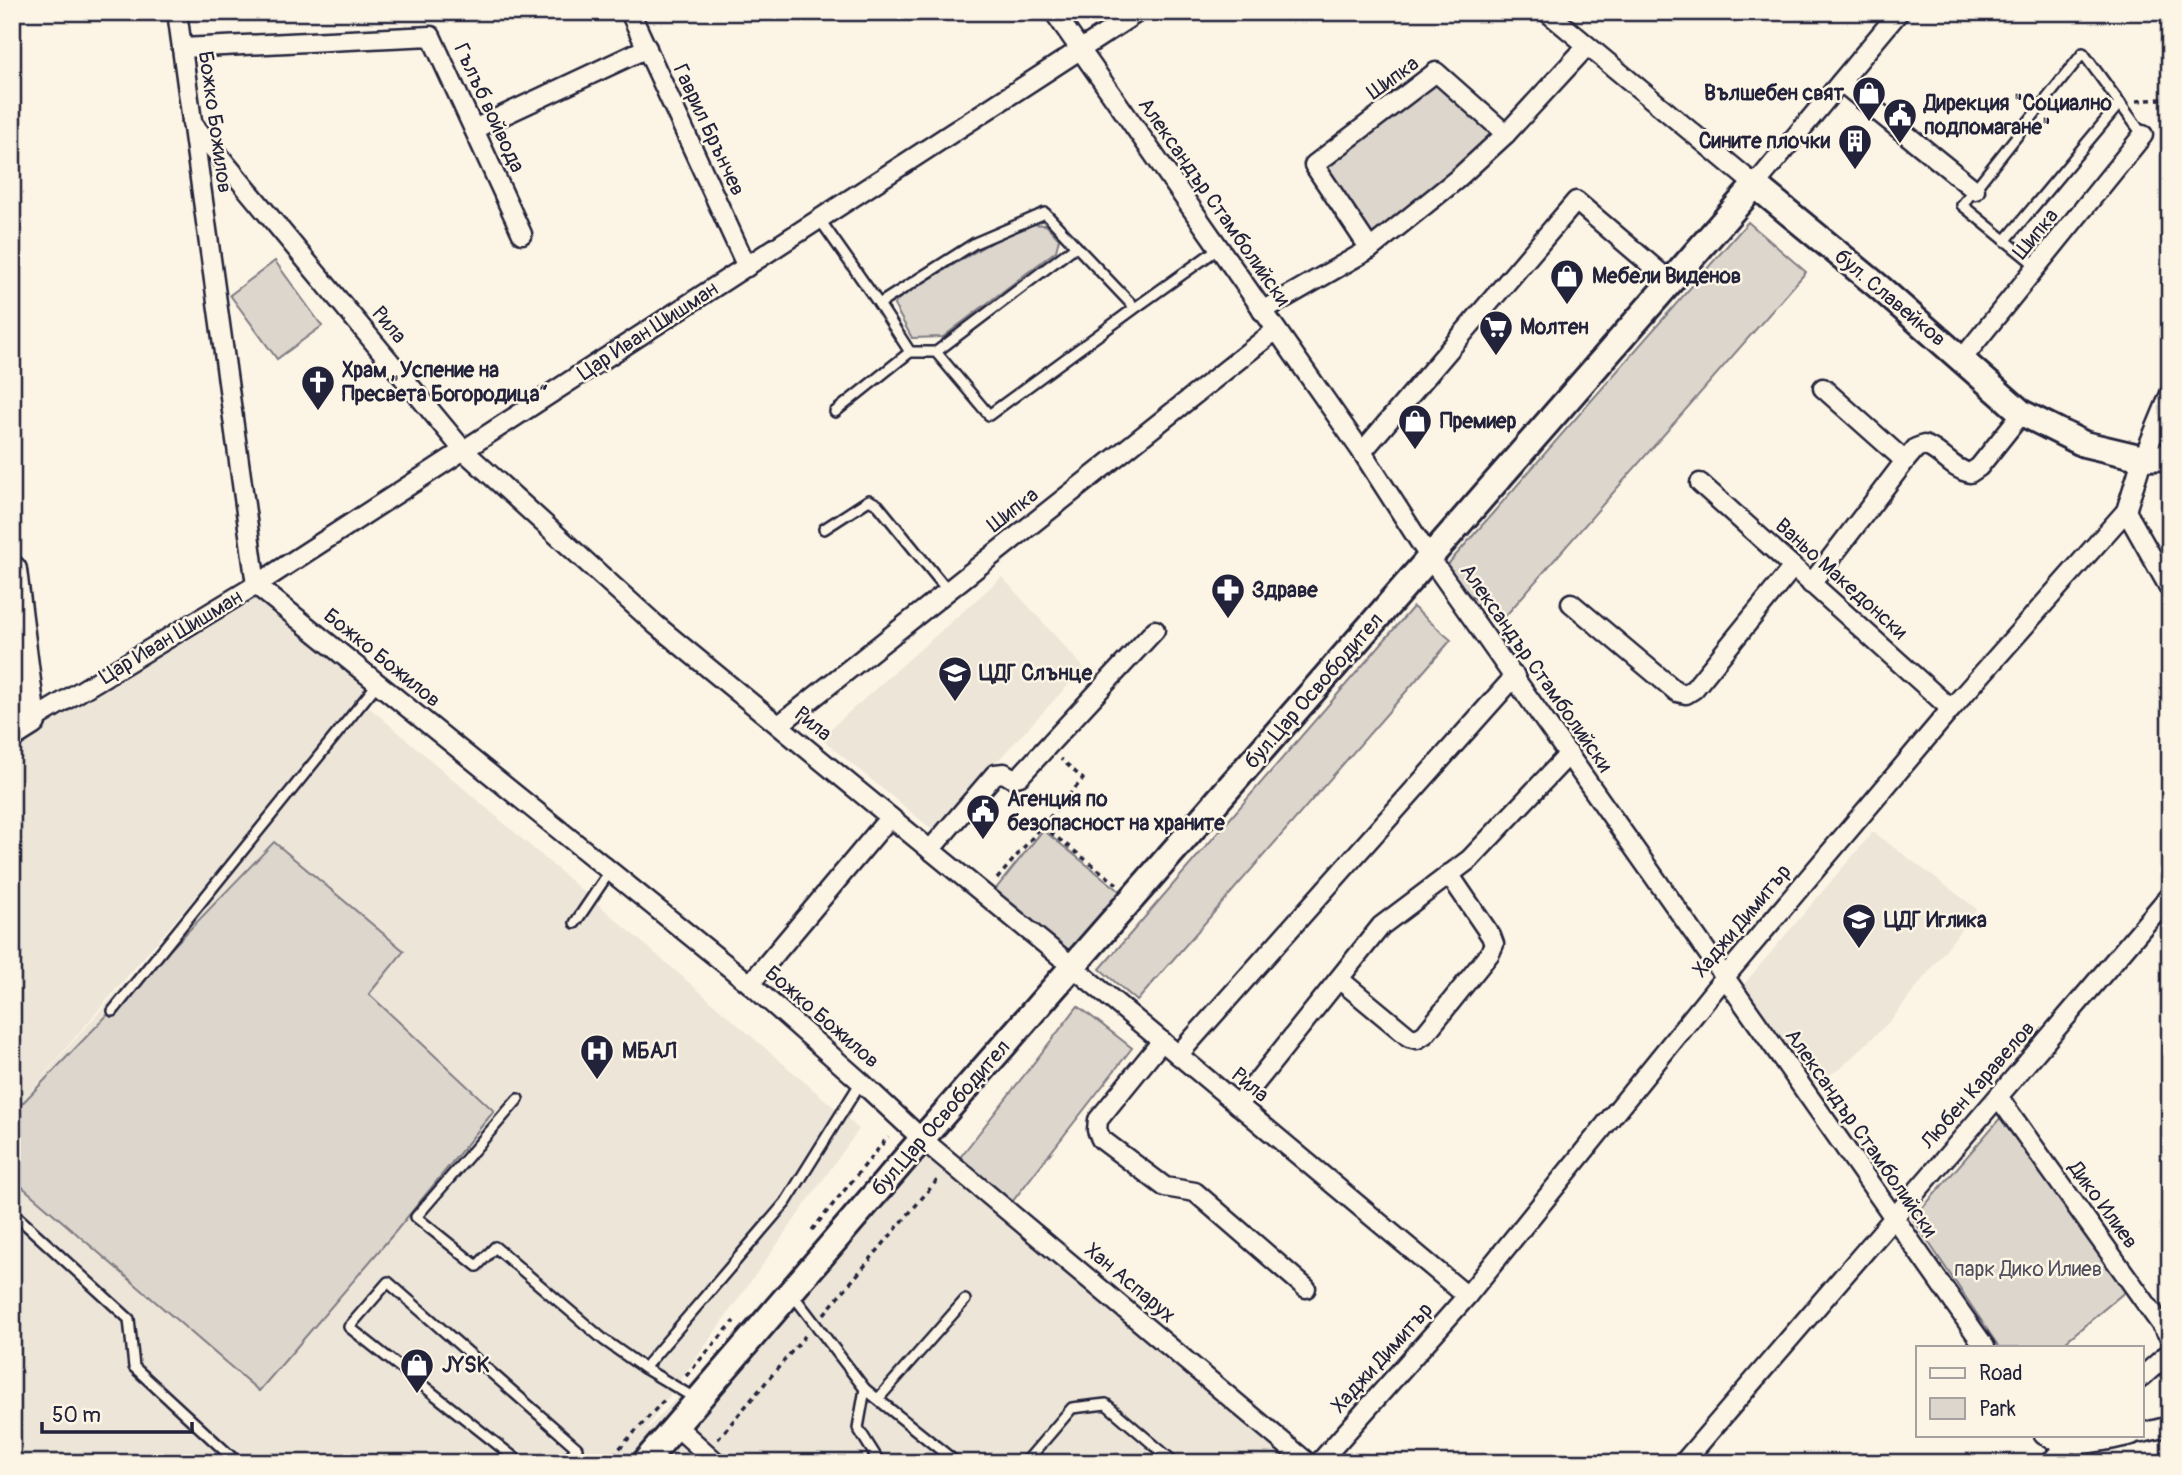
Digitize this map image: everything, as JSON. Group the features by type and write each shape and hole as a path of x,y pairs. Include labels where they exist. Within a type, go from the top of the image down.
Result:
{"main road":[{"path":"12,570 22,727"}],"street":[{"name":"Божко Божилов","path":"177,12 256,585 750,984 922,1139"},
{"name":"Гаврил Брънчев","path":"630,12 747,267"},
{"name":"Александър Стамболийски","path":"1054,12 1362,452 1430,558 1984,1346"},
{"name":"Цар Иван Шишман","path":"22,727 256,585 1138,12"},
{"path":"1547,12 1755,185"},
{"name":"бул.Цар Освободител","path":"644,1463 922,1139 1755,185 1899,12"},
{"name":"Гълъб войвода","path":"182,48 431,36 522,234"},
{"path":"1262,311 1370,249 1457,180 1506,134 1587,46"},
{"path":"474,129 647,48"},
{"name":"Шипка","path":"1370,249 1314,165 1436,72 1506,134"},
{"path":"1841,82 1975,190"},
{"name":"Рила","path":"192,122 464,451 656,625 1073,967 1467,1296"},
{"name":"Шипка","path":"1962,359 2143,135"},
{"name":"бул. Славейков","path":"1755,185 1879,287 2022,413 2084,444 2143,458 2170,457"},
{"path":"1362,452 1576,201 1671,282"},
{"name":"Шипка","path":"779,726 1276,330"},
{"path":"1823,387 1905,461"},
{"name":"Хаджи Димитър","path":"1319,1463 1467,1296 1724,978 1951,709 2126,511 2143,458 2170,394"},
{"path":"1811,583 1916,448 1924,444 1931,447 1960,471 1970,472 1979,467 2022,413"},
{"name":"Ваньо Македонски","path":"1700,483 1951,709"},
{"path":"2126,511 2170,589"},
{"path":"1571,603 1677,692 1686,694 1694,689 1793,567"},
{"path":"930,850 995,775 1004,773 1012,778 1020,776 1156,630"},
{"path":"1178,1055 1515,676"},
{"path":"1238,1105 1381,926 1470,859 1569,754"},
{"path":"750,984 890,817"},
{"path":"1339,978 1409,1037 1417,1039 1425,1034 1490,953 1494,944 1449,874"},
{"name":"Любен Каравелов","path":"1683,1463 1893,1217 1999,1098 2170,895"},
{"path":"1162,1041 1098,1120 1097,1130 1101,1139 1165,1188 1195,1192 1306,1288"},
{"name":"Дико Илиев","path":"1999,1098 2170,1337"},
{"name":"Хан Аспарух","path":"922,1139 1308,1463"},
{"path":"2144,1375 2170,1352"},
{"path":"676,1426 717,1463"},
{"path":"2144,1432 2170,1426"},
{"path":"2051,1436 2101,1442 2128,1436"},
{"path":"2050,1463 2071,1439"}],"lane":[{"path":"2038,267 1962,205 2083,53 2143,135"},
{"path":"2006,241 2120,103"},
{"path":"879,304 975,243 1045,213 1135,308"},
{"path":"820,220 910,352"},
{"path":"835,412 910,352 936,352 1076,246"},
{"path":"936,352 989,415 1219,248"},
{"path":"824,529 869,499 878,505 948,591"},
{"path":"113,1011 378,683"},
{"path":"575,923 610,871"},
{"path":"644,1368 786,1202 861,1082"},
{"path":"517,1099 416,1217 477,1266 495,1247 604,1340 698,1400"},
{"path":"12,1212 128,1319 134,1367 237,1463"},
{"path":"521,1463 349,1327 388,1282 577,1448 564,1463"},
{"path":"791,1292 865,1389 957,1463"},
{"path":"878,1399 965,1300"},
{"path":"865,1389 858,1428 880,1463"},
{"path":"1025,1463 1072,1408 1106,1404 1175,1463"}],"path":[{"path":"2120,103 2170,98"},
{"path":"984,894 1083,779 1046,746"},
{"path":"1042,826 1134,897"},
{"path":"806,1237 888,1137"},
{"path":"686,1376 738,1317"},
{"path":"606,1463 668,1396"}],"shaded area":[{"name":"ЦДГ Слънце","path":"1002,577 1084,668 933,830 820,738"},
{"path":"256,585 378,683 26,1095 369,707 859,1129 640,1437 922,1139 1308,1463 12,1463 12,731"},
{"name":"ЦДГ Иглика","path":"1873,832 1977,909 1892,1019 1842,1067 1808,1089 1739,990"}],"green space":[{"path":"1438,79 1500,134 1370,241 1322,170"},
{"path":"1748,222 1806,272 1501,621 1442,571"},
{"path":"1030,224 1046,225 1059,239 1056,251 943,337 912,338 894,305 901,296 988,244"},
{"path":"275,261 322,326 277,359 230,295"},
{"path":"1413,607 1451,640 1137,1001 1100,969"},
{"path":"1043,830 1136,904 1086,965 994,891"},
{"path":"274,842 404,951 369,994 494,1111 259,1391 12,1178 12,1114"},
{"path":"1078,1006 1132,1048 1012,1202 958,1160"},
{"name":"парк Дико Илиев","path":"2001,1117 2127,1290 2060,1346 1998,1346 1913,1219"}],"place":[{"name":"Вълшебен свят","path":"1869,123"},
{"name":"Дирекция \"Социално подпомагане\"","path":"1900,145"},
{"name":"Сините плочки","path":"1855,171"},
{"name":"Мебели Виденов","path":"1567,306"},
{"name":"Молтен","path":"1496,357"},
{"name":"Храм „Успение на Пресвета Богородица“","path":"318,412"},
{"name":"Премиер","path":"1415,451"},
{"name":"Здраве","path":"1228,620"},
{"name":"ЦДГ Слънце","path":"955,703"},
{"name":"Агенция по безопасност на храните","path":"983,841"},
{"name":"ЦДГ Иглика","path":"1859,950"},
{"name":"МБАЛ","path":"597,1081"},
{"name":"JYSK","path":"417,1395"}]}
